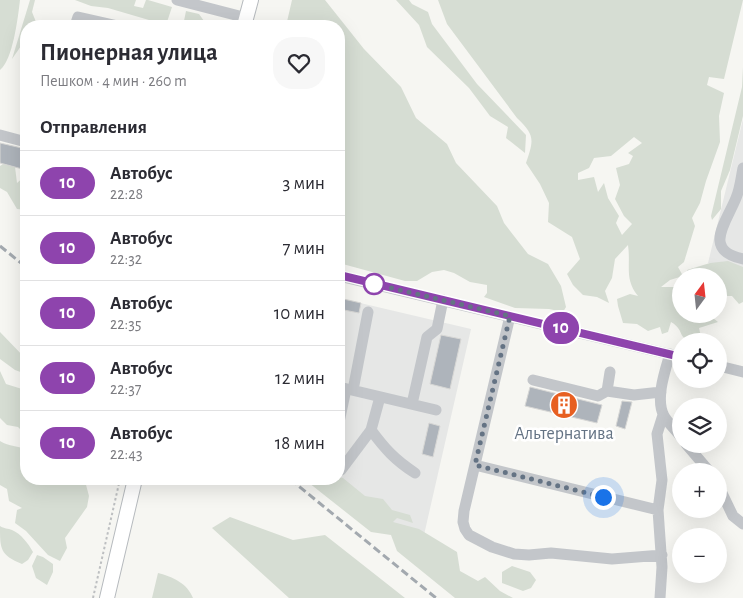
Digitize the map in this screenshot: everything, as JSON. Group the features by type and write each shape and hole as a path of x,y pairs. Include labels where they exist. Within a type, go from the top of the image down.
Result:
{"main road":[{"path":"246,20 251,0"},
{"path":"107,598 134,485"}],"street":[{"path":"179,0 240,20"},
{"path":"77,20 78,17 91,20"},
{"path":"0,135 20,140"},
{"path":"743,168 740,198 720,233 720,245 724,251 734,257 743,259"},
{"path":"345,277 672,354"},
{"path":"412,404 427,337 437,329 443,300"},
{"path":"368,312 346,389 436,410"},
{"path":"510,316 475,465 463,522 465,529 469,535 479,542 504,552 521,555 551,553 612,559 662,555"},
{"path":"660,598 662,555 658,510 662,480 657,434 663,415 662,382 672,363"},
{"path":"727,368 743,372"},
{"path":"607,391 610,372"},
{"path":"533,380 598,396 607,391 634,395 662,392"},
{"path":"345,465 372,430 380,397"},
{"path":"663,415 672,426"},
{"path":"372,430 387,452 396,461 415,473"},
{"path":"694,453 702,463"},
{"path":"475,465 658,510"},
{"path":"727,504 733,516 743,524"}],"path":[{"path":"93,598 119,485"}],"shaded area":[{"path":"0,0 20,0 12,48 5,65 0,70"},
{"path":"30,0 35,0 32,12 35,20 24,20"},
{"path":"75,0 136,0 134,6 143,8 146,0 148,0 172,7 168,20 149,20 108,8 91,6"},
{"path":"292,0 325,0 341,20 287,20"},
{"path":"396,0 409,0 412,4 428,12 432,24 477,84 526,135 525,153 506,138 508,127 490,116 469,88 427,47 419,25"},
{"path":"438,0 743,0 724,79 709,77 707,85 724,93 719,116 720,142 700,203 692,218 695,226 684,262 679,268 672,268 672,279 661,287 672,287 672,323 668,332 662,334 660,327 648,331 637,324 623,323 617,299 630,294 638,296 629,278 628,245 615,259 612,278 605,291 609,303 597,297 583,295 573,285 567,274 580,259 572,237 548,222 549,203 540,184 526,163 531,143 530,134 447,24","holes":["634,137 642,143 628,153 633,156 629,164 616,168 620,185 615,199 624,216 632,224 622,235 616,223 619,216 608,198 604,183 598,192 594,177 578,180 578,173 589,168 594,158 611,156"]},
{"path":"186,11 199,14 203,20 184,20"},
{"path":"345,25 364,49 401,87 416,118 447,144 456,163 497,206 504,223 528,254 548,264 561,286 566,307 563,312 549,309 515,308 484,297 487,293 487,285 470,282 444,270 432,272 417,281 405,281 345,265"},
{"path":"20,33 20,47 12,59"},
{"path":"743,67 743,116 730,170 721,191 721,209 712,220 711,216 742,87"},
{"path":"743,119 743,271 708,263"},
{"path":"3,164 15,167 17,183 20,180 20,209 17,209 7,192 0,188 0,166"},
{"path":"728,261 743,267 743,302 739,304 732,296 728,296 728,268 694,268 710,263"},
{"path":"345,299 471,329 424,535 405,542 345,485"},
{"path":"672,323 715,323 699,328 700,333 681,333"},
{"path":"0,332 20,353 20,372 0,359"},
{"path":"0,371 6,384 20,388 20,429 7,425 0,418"},
{"path":"0,441 20,448 20,485 86,485 89,496 87,507 65,538 67,548 60,561 48,555 26,531 15,523 17,510 22,508 9,501 7,489 0,485"},
{"path":"345,480 365,496 383,499 392,510 410,515 413,523 397,518 393,522 419,529 457,552 460,571 478,581 485,577 500,591 513,598 455,598 397,551 391,535 371,532 312,485 345,485"},
{"path":"230,517 293,540 325,535 405,598 289,598 212,528"},
{"path":"0,526 10,529 27,542 33,552 28,560 22,564 5,554 1,546"},
{"path":"37,555 53,564 53,572 47,585 36,578 32,566"},
{"path":"512,566 530,572 536,580 531,588 523,591 502,583 502,572"},
{"path":"158,573 179,581 187,588 193,598 152,598"}],"building":[{"path":"0,143 20,148 20,168 0,163"},
{"path":"345,299 361,303 359,313 345,310"},
{"path":"441,335 461,339 450,389 430,384"},
{"name":"Альтернатива","path":"530,387 602,405 597,423 525,406"},
{"path":"622,401 632,402 625,429 616,426"},
{"path":"429,423 440,426 433,457 422,454"}],"railway":[{"path":"0,246 20,262"},
{"path":"297,485 436,598"}],"bus line":[{"name":"10","path":"345,276 672,355"}],"place":[{"name":"Альтернатива","path":"564,405"}],"route":[{"path":"374,284 510,316 475,465 603,497"}]}
